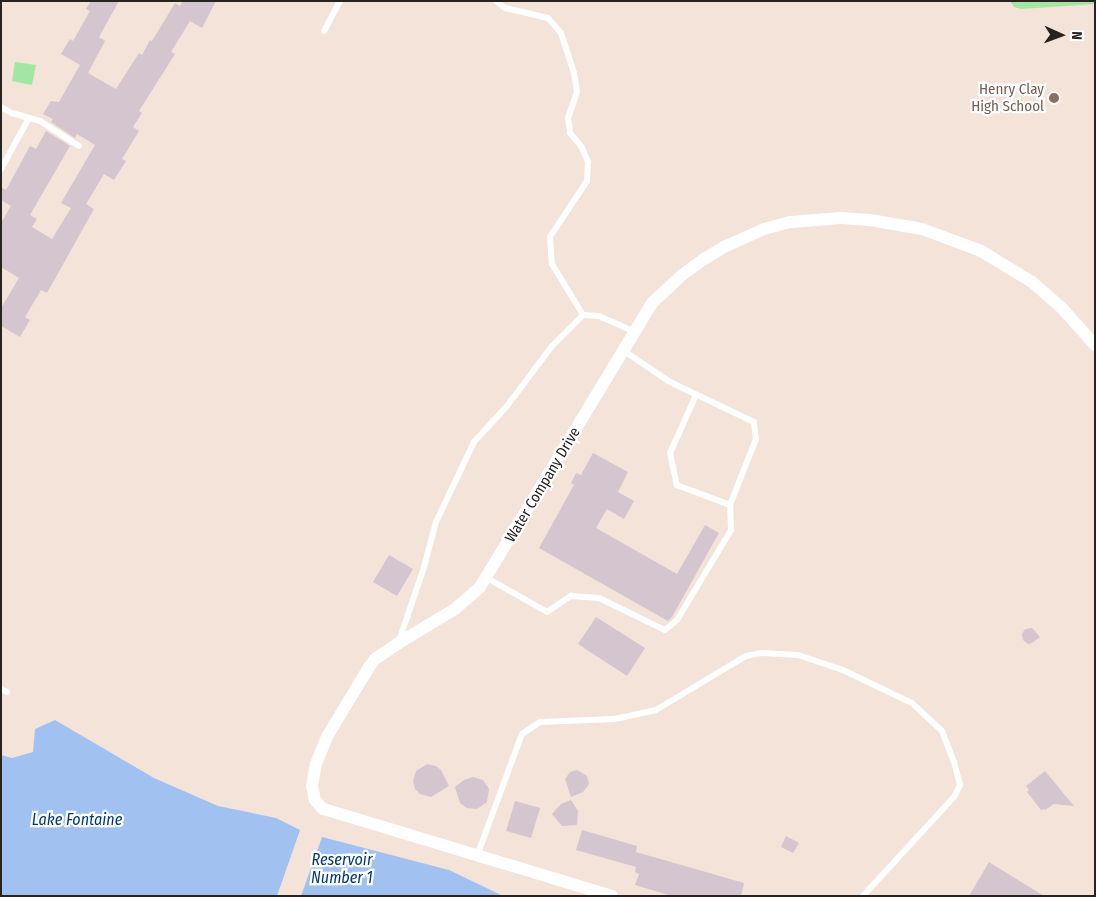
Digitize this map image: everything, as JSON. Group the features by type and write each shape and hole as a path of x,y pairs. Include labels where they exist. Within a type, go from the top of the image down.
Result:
{"street":[{"name":"Water Company Drive","path":"612,896 323,810 315,800 312,786 313,775 328,735 368,667 375,659 397,644 455,609 472,596 487,578 652,303 689,270 724,247 764,229 791,222 841,218 870,220 922,229 980,251 1032,282 1061,307 1095,345"}],"lane":[{"path":"324,31 340,1"},
{"path":"496,1 505,8 548,18 561,33 574,73 577,92 568,118 570,133 580,146 588,162 587,182 550,237 552,264 583,315"},
{"path":"1,107 40,121 79,146"},
{"path":"1,169 29,118"},
{"path":"397,644 424,567 436,522 474,442 507,406 552,346 583,315 599,316 635,332"},
{"path":"487,578 547,612 571,596 599,598 665,630 677,620 731,530 730,505 756,439 754,422 670,382 624,351"},
{"path":"696,395 670,452 677,485 730,505"},
{"path":"477,856 522,734 540,722 615,719 656,710 746,656 761,653 798,655 843,670 912,702 942,731 954,762 960,785 954,797 863,896"}],"green space":[{"path":"1010,1 1095,1 1095,4 1021,9 1014,7"},
{"path":"15,62 36,65 32,85 12,81"}],"water":[{"name":"Lake Fontaine","path":"55,720 154,778 218,806 276,818 300,830 277,896 1,896 1,755 12,758 33,752 35,729"},
{"name":"Reservoir Number 1","path":"322,837 449,870 503,896 301,896"}],"building":[{"path":"91,1 119,1 99,37 105,41 88,73 116,89 139,53 142,55 150,40 152,41 175,3 180,6 183,1 216,1 202,28 190,21 171,52 175,54 139,111 142,113 133,127 139,131 122,159 126,161 114,180 104,174 86,204 94,209 47,293 41,290 25,317 30,320 20,337 1,326 1,308 19,278 1,267 1,223 11,206 1,200 1,187 6,190 30,146 36,149 46,131 70,146 30,215 37,219 32,227 52,239 71,208 61,203 95,145 77,134 75,138 51,122 53,119 43,114 51,101 59,102 80,65 61,54 70,39 73,41 90,11 86,9"},
{"path":"593,453 628,472 618,492 634,501 624,519 607,509 596,528 677,574 705,525 719,533 668,621 539,548 574,485 571,483 576,473 581,475"},
{"path":"389,555 413,569 397,596 373,582"},
{"path":"596,617 645,648 627,676 578,644"},
{"path":"1032,628 1040,637 1028,644 1023,640 1022,634 1025,629"},
{"path":"427,764 436,766 441,770 449,786 431,797 420,794 415,789 413,781 416,771"},
{"path":"577,770 587,776 589,784 583,792 571,797 565,779 570,772"},
{"path":"1045,771 1074,806 1054,804 1045,810 1041,810 1027,792 1029,790 1026,786"},
{"path":"473,777 483,780 489,789 487,802 477,809 467,808 460,803 455,787 464,780"},
{"path":"571,800 578,811 577,825 562,826 552,814 561,804"},
{"path":"515,801 540,808 531,838 506,831"},
{"path":"582,830 637,846 636,852 744,883 741,896 672,896 635,885 639,874 635,872 636,867 576,850"},
{"path":"786,836 799,843 793,853 781,847"},
{"path":"989,862 1044,896 969,896"}],"place":[{"name":"Henry Clay High School","path":"1054,98"}]}
